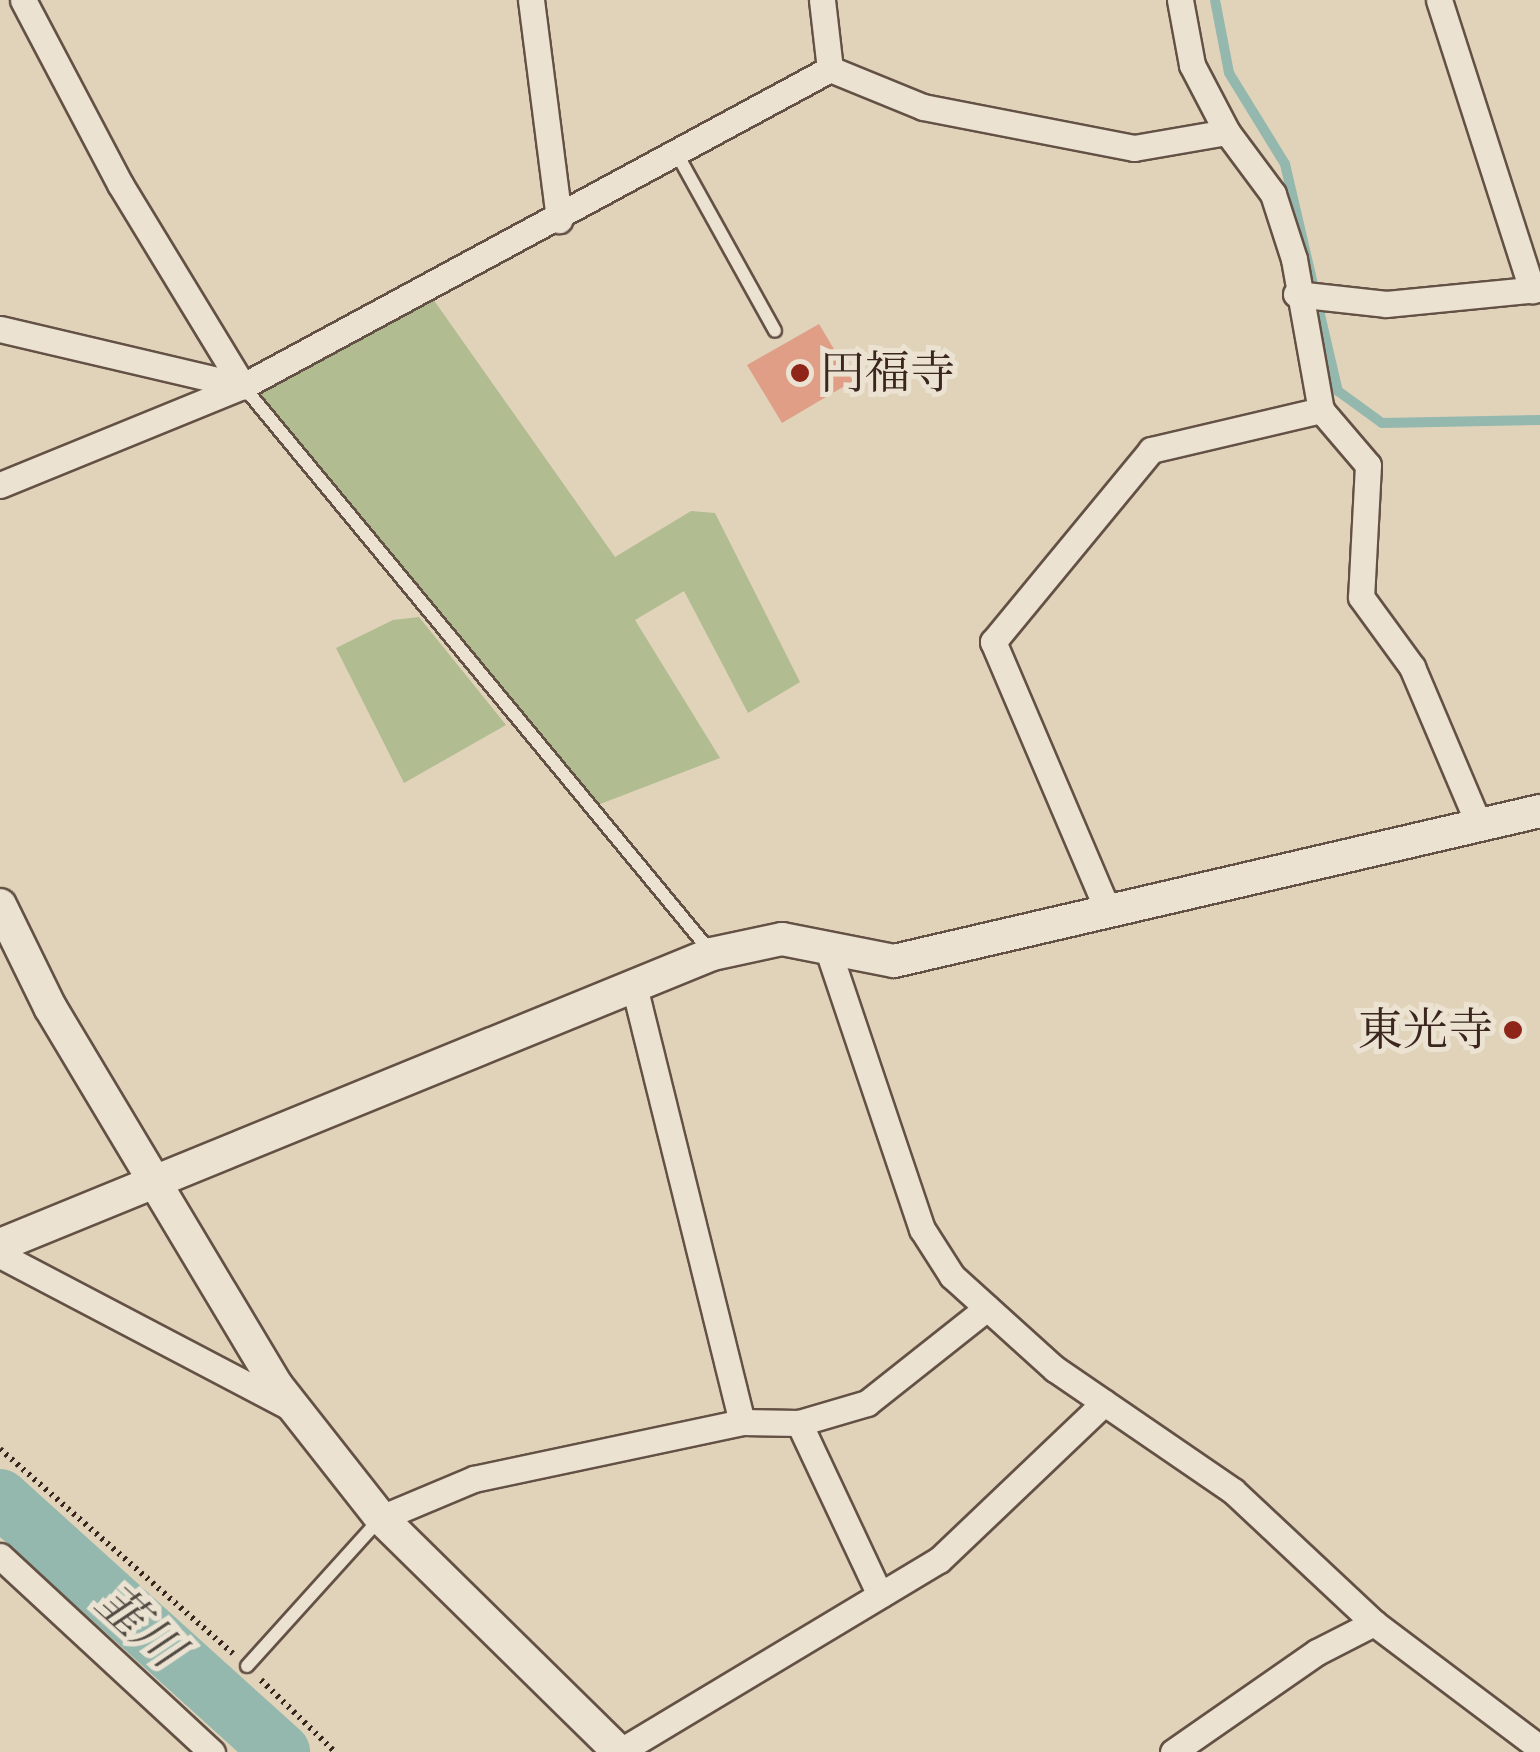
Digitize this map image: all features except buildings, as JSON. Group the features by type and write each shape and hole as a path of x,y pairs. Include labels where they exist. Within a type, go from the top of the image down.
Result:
{"street":[{"path":"24,0 120,184 243,386"},
{"path":"531,0 559,220"},
{"path":"822,0 830,69"},
{"path":"1180,0 1192,64 1226,132 1273,194 1294,258 1296,294 1321,410 1368,465 1362,597 1412,667 1479,825"},
{"path":"1296,294 1386,304 1536,290 1439,0"},
{"path":"0,484 243,386 559,220 830,69"},
{"path":"830,69 923,107 1134,148 1226,132"},
{"path":"0,329 243,386"},
{"path":"1108,911 993,642 1151,450 1321,410"},
{"path":"0,1245 712,954 782,939 894,961 1540,810"},
{"path":"0,905 50,1007 297,1411 381,1518 619,1752 939,1560 1104,1402"},
{"path":"828,947 922,1229 952,1276 1104,1402 1233,1491 1374,1623 1540,1748"},
{"path":"634,986 742,1422"},
{"path":"0,1256 297,1411"},
{"path":"381,1518 474,1480 742,1422 799,1423 866,1402 987,1308"},
{"path":"799,1423 880,1595"},
{"path":"0,1556 212,1752"},
{"path":"1173,1752 1317,1652 1374,1623"}],"lane":[{"path":"677,154 775,331"},
{"path":"243,386 712,954"},
{"path":"247,1666 381,1518"}],"path":[{"path":"0,1449 247,1666 336,1752"}],"green space":[{"path":"433,299 615,557 691,511 715,513 800,682 748,713 684,591 635,620 720,758 595,806 257,394"},
{"path":"419,617 506,725 404,783 336,648 393,620"}],"waterway":[{"path":"1215,0 1229,73 1285,164 1338,391 1382,423 1540,420"},
{"name":"韮川","path":"0,1498 281,1752"}],"place":[{"name":"円福寺","path":"800,373"},
{"name":"東光寺","path":"1513,1030"}]}
